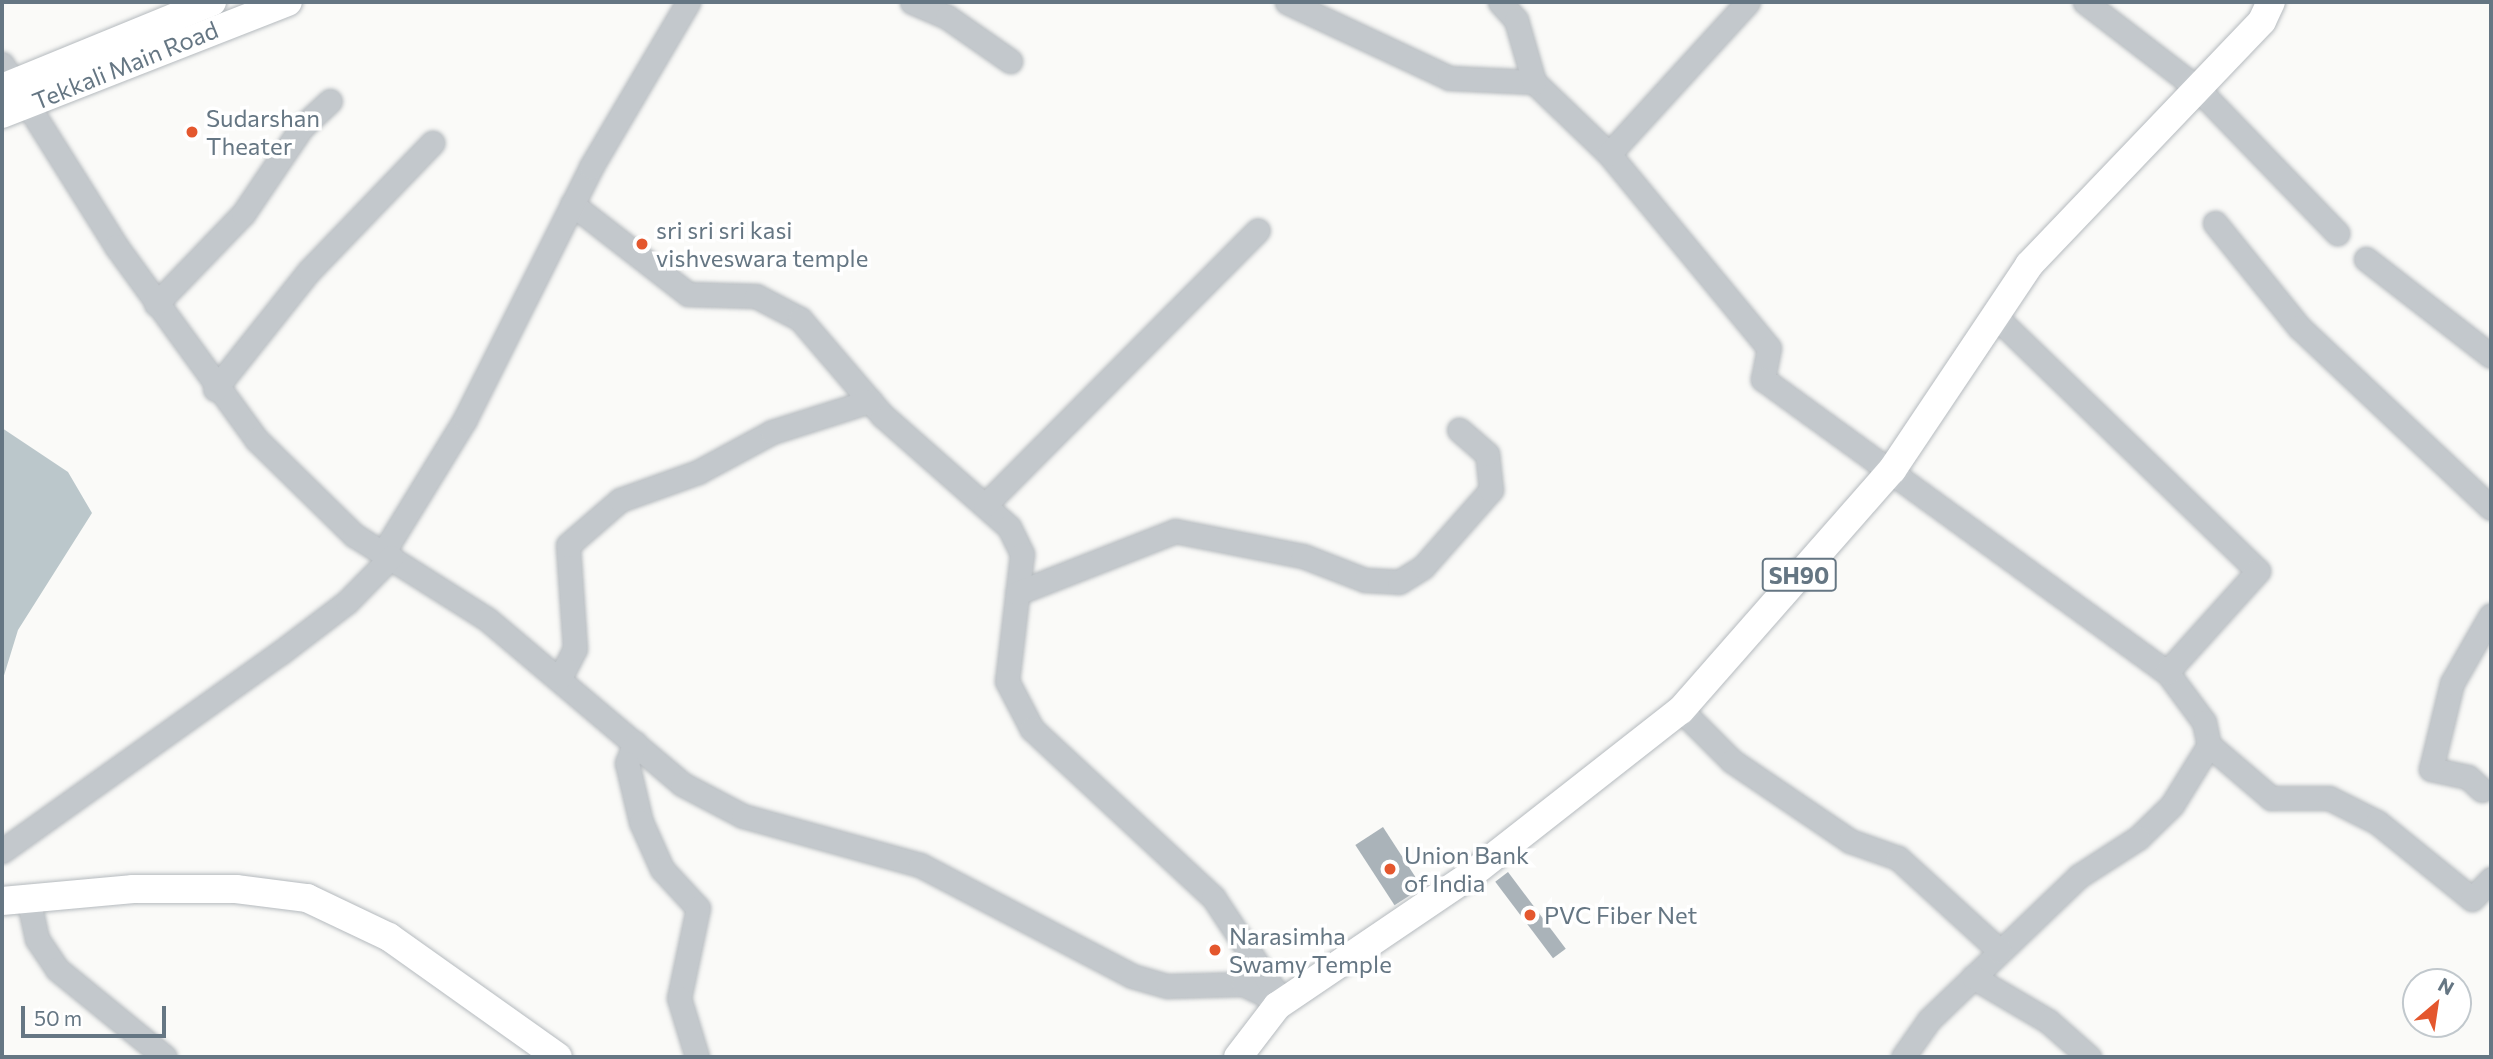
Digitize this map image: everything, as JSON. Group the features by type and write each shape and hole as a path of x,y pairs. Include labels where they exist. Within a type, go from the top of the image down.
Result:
{"main road":[{"name":"Tekkali Main Road","path":"8,91 212,2"},
{"name":"Tekkali Main Road","path":"8,91 288,2"},
{"name":"SH90","path":"1238,1057 1283,1003 1469,876 1681,710 1892,470 2029,265 2262,21 2271,2"},
{"path":"15,900 133,889 236,889 307,898 389,937 558,1057"}],"street":[{"path":"2,851 347,602 387,555 465,419 572,204 688,2"},
{"path":"912,2 947,17 1010,61"},
{"path":"1287,2 1449,78 1534,82"},
{"path":"1500,2 1516,20 1534,82 1609,154 1769,348 1763,379 2167,672 2204,722 2209,745 2271,798 2329,798 2377,822 2472,899 2491,879"},
{"path":"1609,154 1748,2"},
{"path":"2085,2 2197,88 2337,233"},
{"path":"8,91 215,389 319,502 387,555 561,676 635,743 707,799 743,816 920,864 1132,976 1168,986 1243,984 1283,1003"},
{"path":"156,304 243,214 302,127 330,100"},
{"path":"215,389 309,271 432,142"},
{"path":"572,204 688,295 755,296 800,320 870,401 1009,527 1022,554 1007,681 1032,729 1213,897 1283,1003"},
{"path":"2215,223 2299,327 2491,508"},
{"path":"985,505 1258,230"},
{"path":"2366,259 2491,356"},
{"path":"1995,316 2258,571 2167,672"},
{"path":"561,676 575,649 568,545 620,500 698,472 772,432 870,401"},
{"path":"1017,593 1175,530 1303,556 1365,580 1399,582 1423,567 1491,490 1487,454 1459,430"},
{"path":"2482,790 2468,777 2431,769 2452,683 2491,615"},
{"path":"1681,710 1732,761 1850,841 1898,858 2000,951"},
{"path":"635,743 626,763 641,822 662,869 698,908 679,998 697,1057"},
{"path":"1903,1057 1973,977 2079,876 2155,822 2209,745"},
{"path":"15,900 57,969 155,1054"},
{"path":"1973,977 2049,1021 2089,1057"}],"shaded area":[{"path":"2,428 68,472 92,513 18,630 2,682"}],"building":[{"name":"Union Bank of India","path":"1383,827 1422,887 1395,905 1355,845"},
{"name":"PVC Fiber Net","path":"1508,872 1566,949 1553,958 1495,882"}],"place":[{"name":"Sudarshan Theater","path":"192,132"},
{"name":"sri sri sri kasi vishveswara temple","path":"642,244"},
{"name":"Union Bank of India","path":"1390,869"},
{"name":"PVC Fiber Net","path":"1530,915"},
{"name":"Narasimha Swamy Temple","path":"1215,950"}]}
